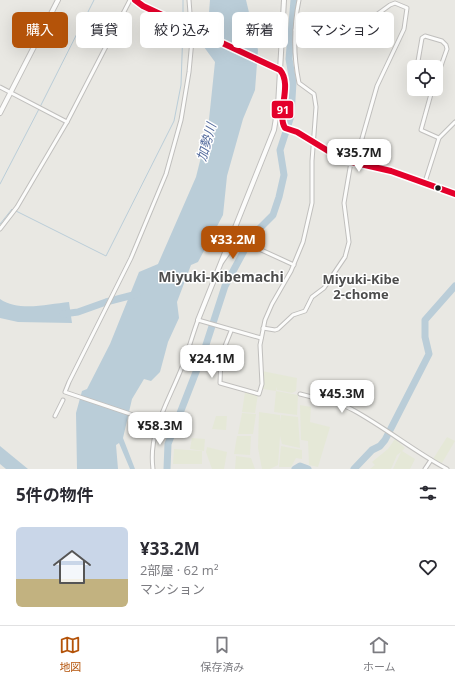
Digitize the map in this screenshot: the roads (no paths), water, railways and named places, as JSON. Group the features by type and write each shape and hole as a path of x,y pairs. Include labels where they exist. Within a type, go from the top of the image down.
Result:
{"main road":[{"path":"136,0 160,12"},
{"path":"224,44 280,70 285,78 285,128 293,131 334,156 353,163 391,171 455,194"}],"street":[{"path":"0,113 58,0"},
{"path":"0,228 17,207 67,122 130,0"},
{"path":"189,0 190,12"},
{"path":"153,469 152,451 157,423 182,366 198,320 274,130 280,70 284,0"},
{"path":"231,331 221,356 220,383 259,394 262,384 260,345 263,328 272,304 294,265 303,242 312,203 315,98 314,94 299,83 294,59 295,21 299,0"},
{"path":"263,328 278,329 293,315 305,310 312,297 324,288 345,257 349,242 344,203 353,163 377,86 404,29 407,8 395,4 390,5 368,21 366,32 363,33 316,29 295,30"},
{"path":"418,60 422,38 425,36 442,41 446,45 447,49 443,60"},
{"path":"157,423 153,420 65,392 131,258 166,174 176,142 187,88 191,48"},
{"path":"0,87 67,122"},
{"path":"431,96 421,130 439,138"},
{"path":"425,182 439,138 455,122"},
{"path":"221,264 236,242 255,247 294,265"},
{"path":"198,320 231,331 261,338"},
{"path":"300,394 352,409 390,432 411,449 425,455 447,469"},
{"path":"55,416 63,400"},
{"path":"425,469 431,460"}],"water":[{"path":"210,0 246,0 249,12 232,12 232,48 258,48 258,50 255,90 243,119 227,176 223,215 198,262 191,265 177,302 179,318 168,342 160,372 151,381 144,379 132,399 123,438 135,469 130,469 119,443 116,445 118,469 77,469 76,413 82,391 87,389 110,344 139,272 158,264 196,177 208,129 215,62 205,48 224,48 224,12 209,12"},
{"path":"0,299 8,303 25,306 69,302 72,323 18,322 0,318"},
{"path":"0,446 28,469 6,469 0,464"}],"waterway":[{"path":"40,107 94,0"},
{"path":"183,0 183,12"},
{"path":"167,469 168,444 203,354 225,286 252,236 273,215 279,197 284,175 280,150 291,116 293,82 289,59 294,0"},
{"path":"16,211 106,256 174,121 181,85 182,48"},
{"path":"0,184 39,109"},
{"path":"0,224 12,209 13,210"},
{"path":"354,469 372,450 380,446 385,440 429,354 425,337 425,320 455,286"},
{"name":"加勢川","path":"63,314 78,312 106,302 137,294"},
{"path":"295,469 300,466 308,469"}],"district":[{"name":"Miyuki-Kibemachi","path":"221,277"},
{"name":"Miyuki-Kibe 2-chome","path":"361,286"}]}
